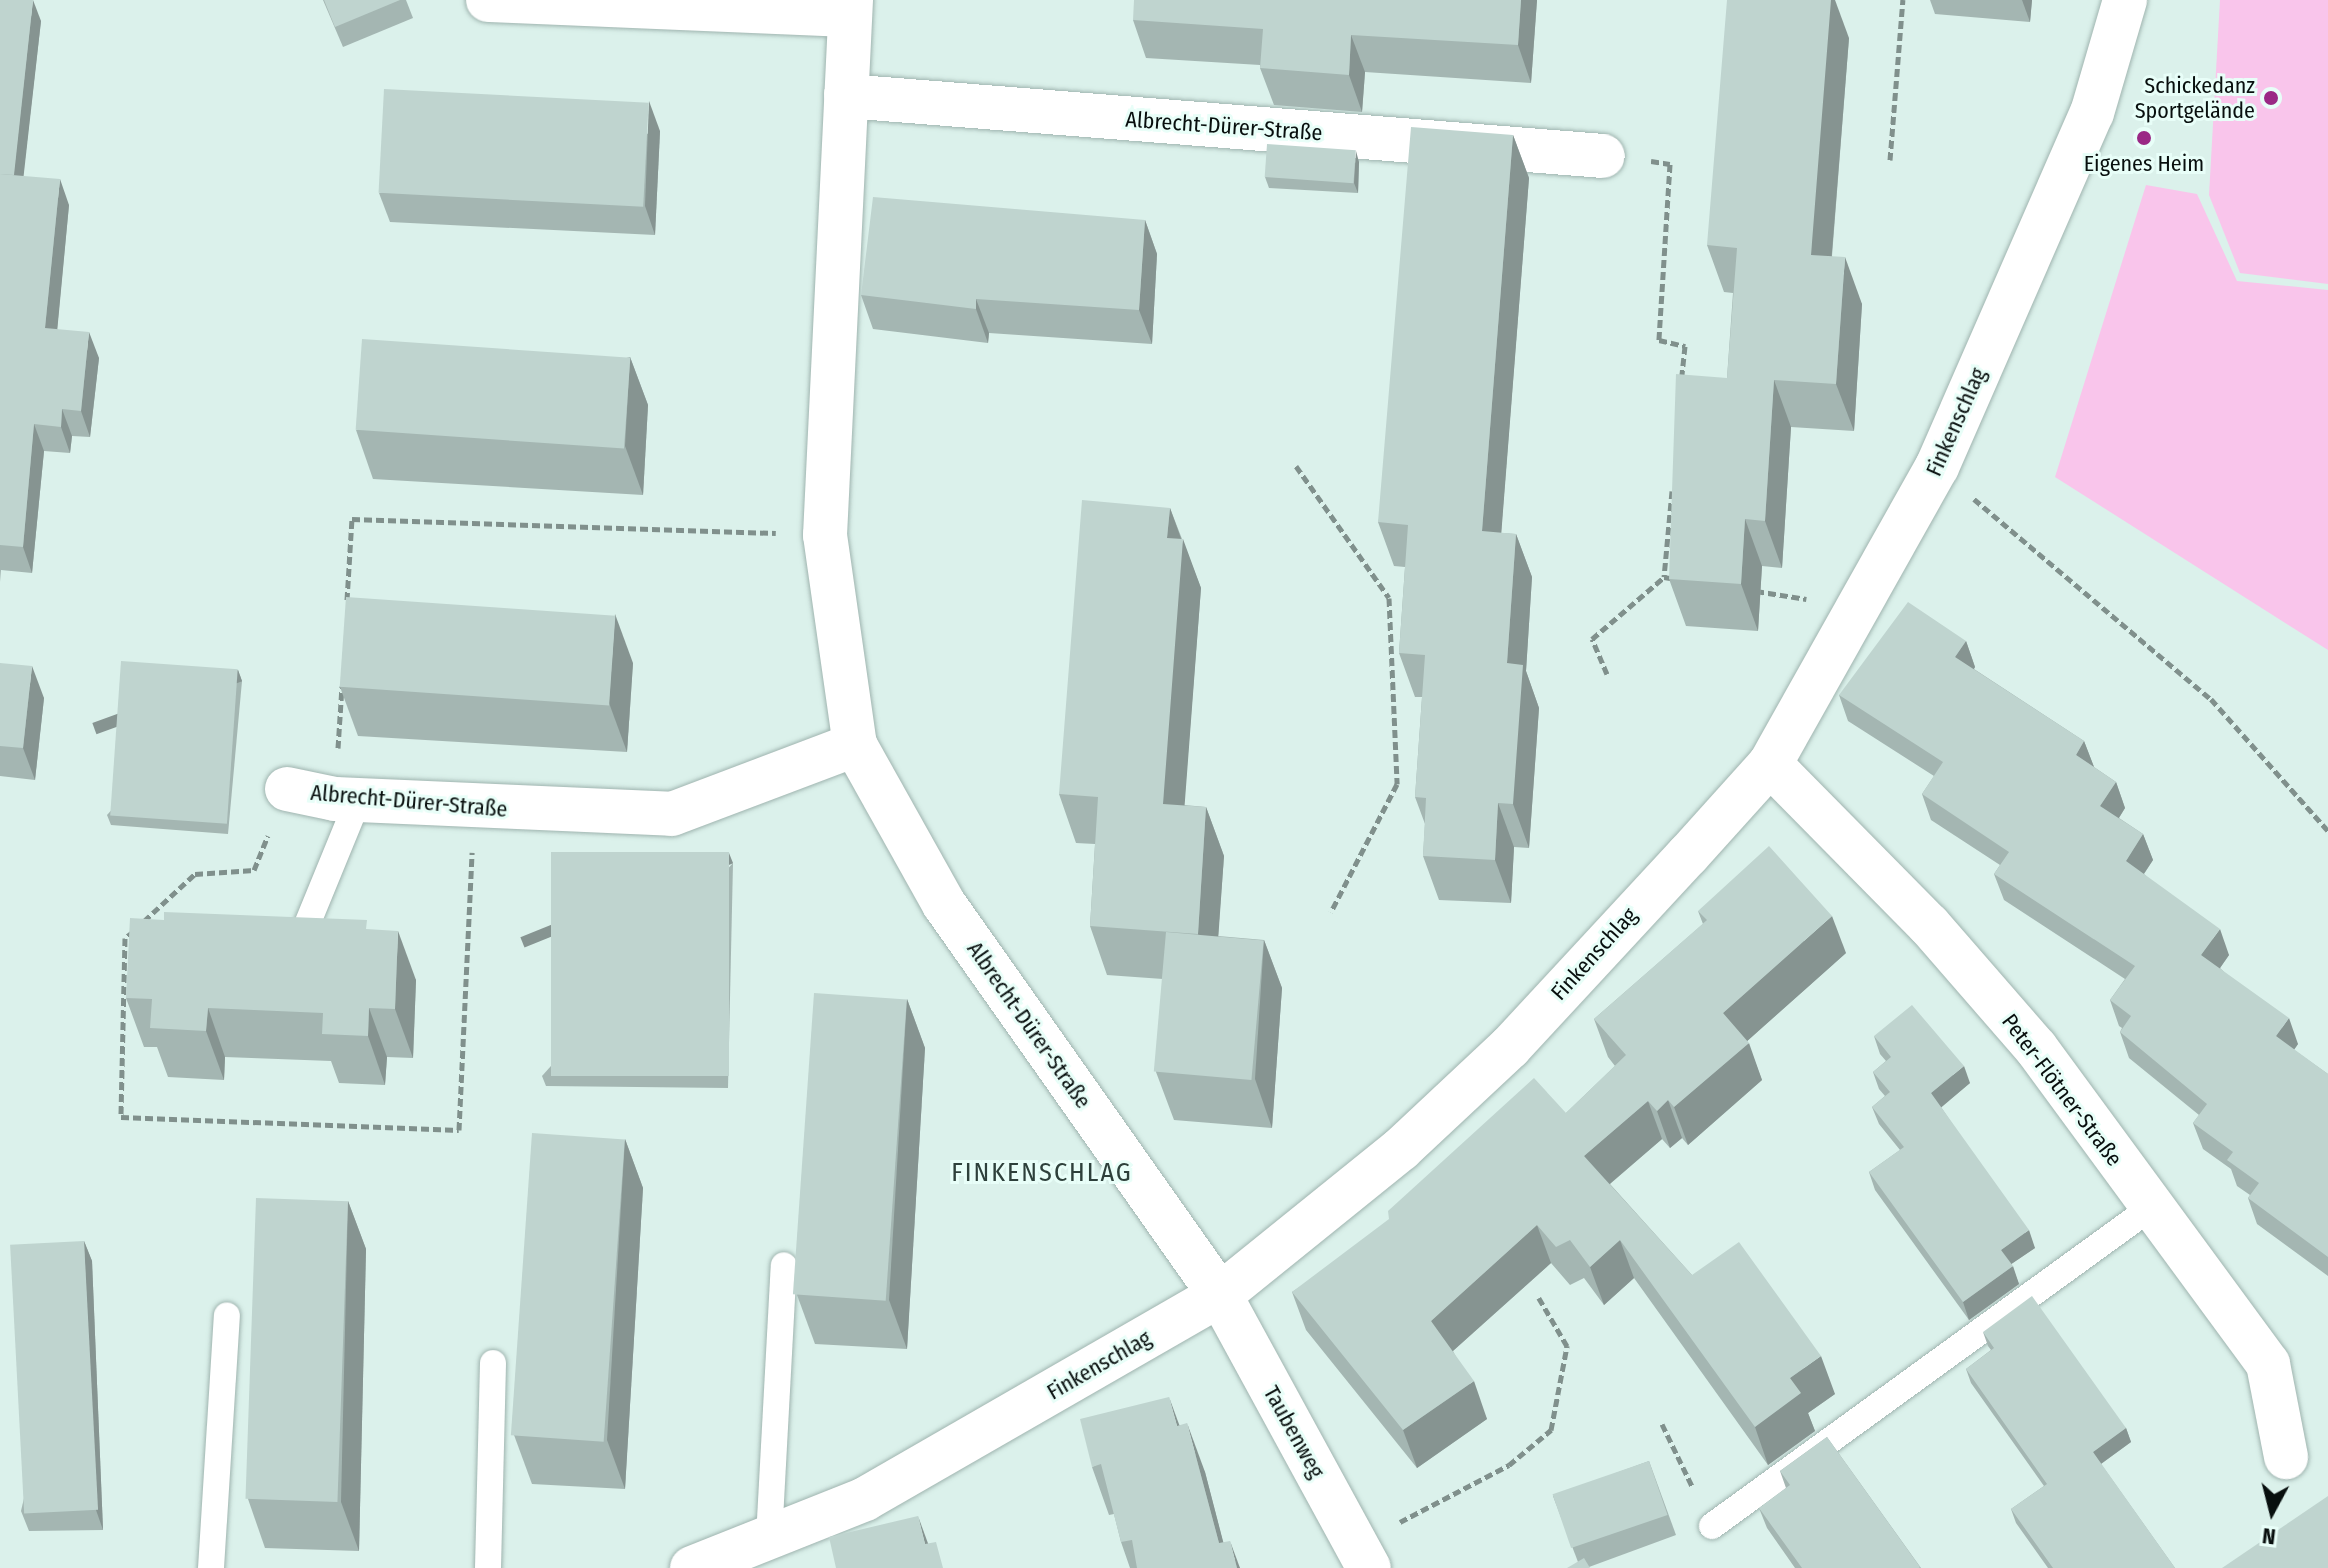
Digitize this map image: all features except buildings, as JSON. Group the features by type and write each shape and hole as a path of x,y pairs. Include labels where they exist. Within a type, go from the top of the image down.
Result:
{"street":[{"path":"488,0 850,8"},
{"name":"Finkenschlag","path":"692,1568 865,1499 1220,1295 1401,1149 1510,1047 1770,764 1862,607 1937,467 2092,113 2125,0"},
{"name":"Albrecht-Dürer-Straße","path":"850,8 825,535 855,745 944,904 1220,1295"},
{"name":"Albrecht-Dürer-Straße","path":"846,96 1603,156"},
{"name":"Albrecht-Dürer-Straße","path":"287,789 346,800 672,814 855,745"},
{"name":"Peter-Flötner-Straße","path":"1770,764 1929,925 2036,1048 2149,1209 2268,1364 2286,1457"},
{"name":"Taubenweg","path":"1220,1295 1362,1556"}],"lane":[{"path":"295,954 346,800"},
{"path":"1712,1526 2149,1209"},
{"path":"769,1538 784,1265"},
{"path":"211,1568 227,1316"},
{"path":"488,1568 493,1363"}],"path":[{"path":"1890,160 1903,0"},
{"path":"1603,156 1670,164 1659,340 1685,346 1681,392"},
{"path":"1296,466 1389,598 1397,784 1331,912"},
{"path":"1937,467 2211,699 2328,831"},
{"path":"1607,674 1592,639 1664,577 1673,485"},
{"path":"346,612 352,519 825,535"},
{"path":"1664,577 1680,580"},
{"path":"1741,589 1862,607"},
{"path":"342,674 346,800"},
{"path":"287,789 254,870 195,874 125,938 121,1117 459,1130 474,807"},
{"path":"1362,1556 1509,1465 1551,1430 1567,1346 1539,1298"}],"shaded area":[{"name":"Schickedanz Sportgelände","path":"2220,0 2328,0 2328,284 2240,273 2209,195"},
{"path":"2146,185 2197,194 2237,281 2328,290 2328,650 2055,477"}],"place":[{"name":"Schickedanz Sportgelände","path":"2271,98"},
{"name":"Eigenes Heim","path":"2144,138"}],"district":[{"name":"FINKENSCHLAG","path":"1042,1173"}]}
